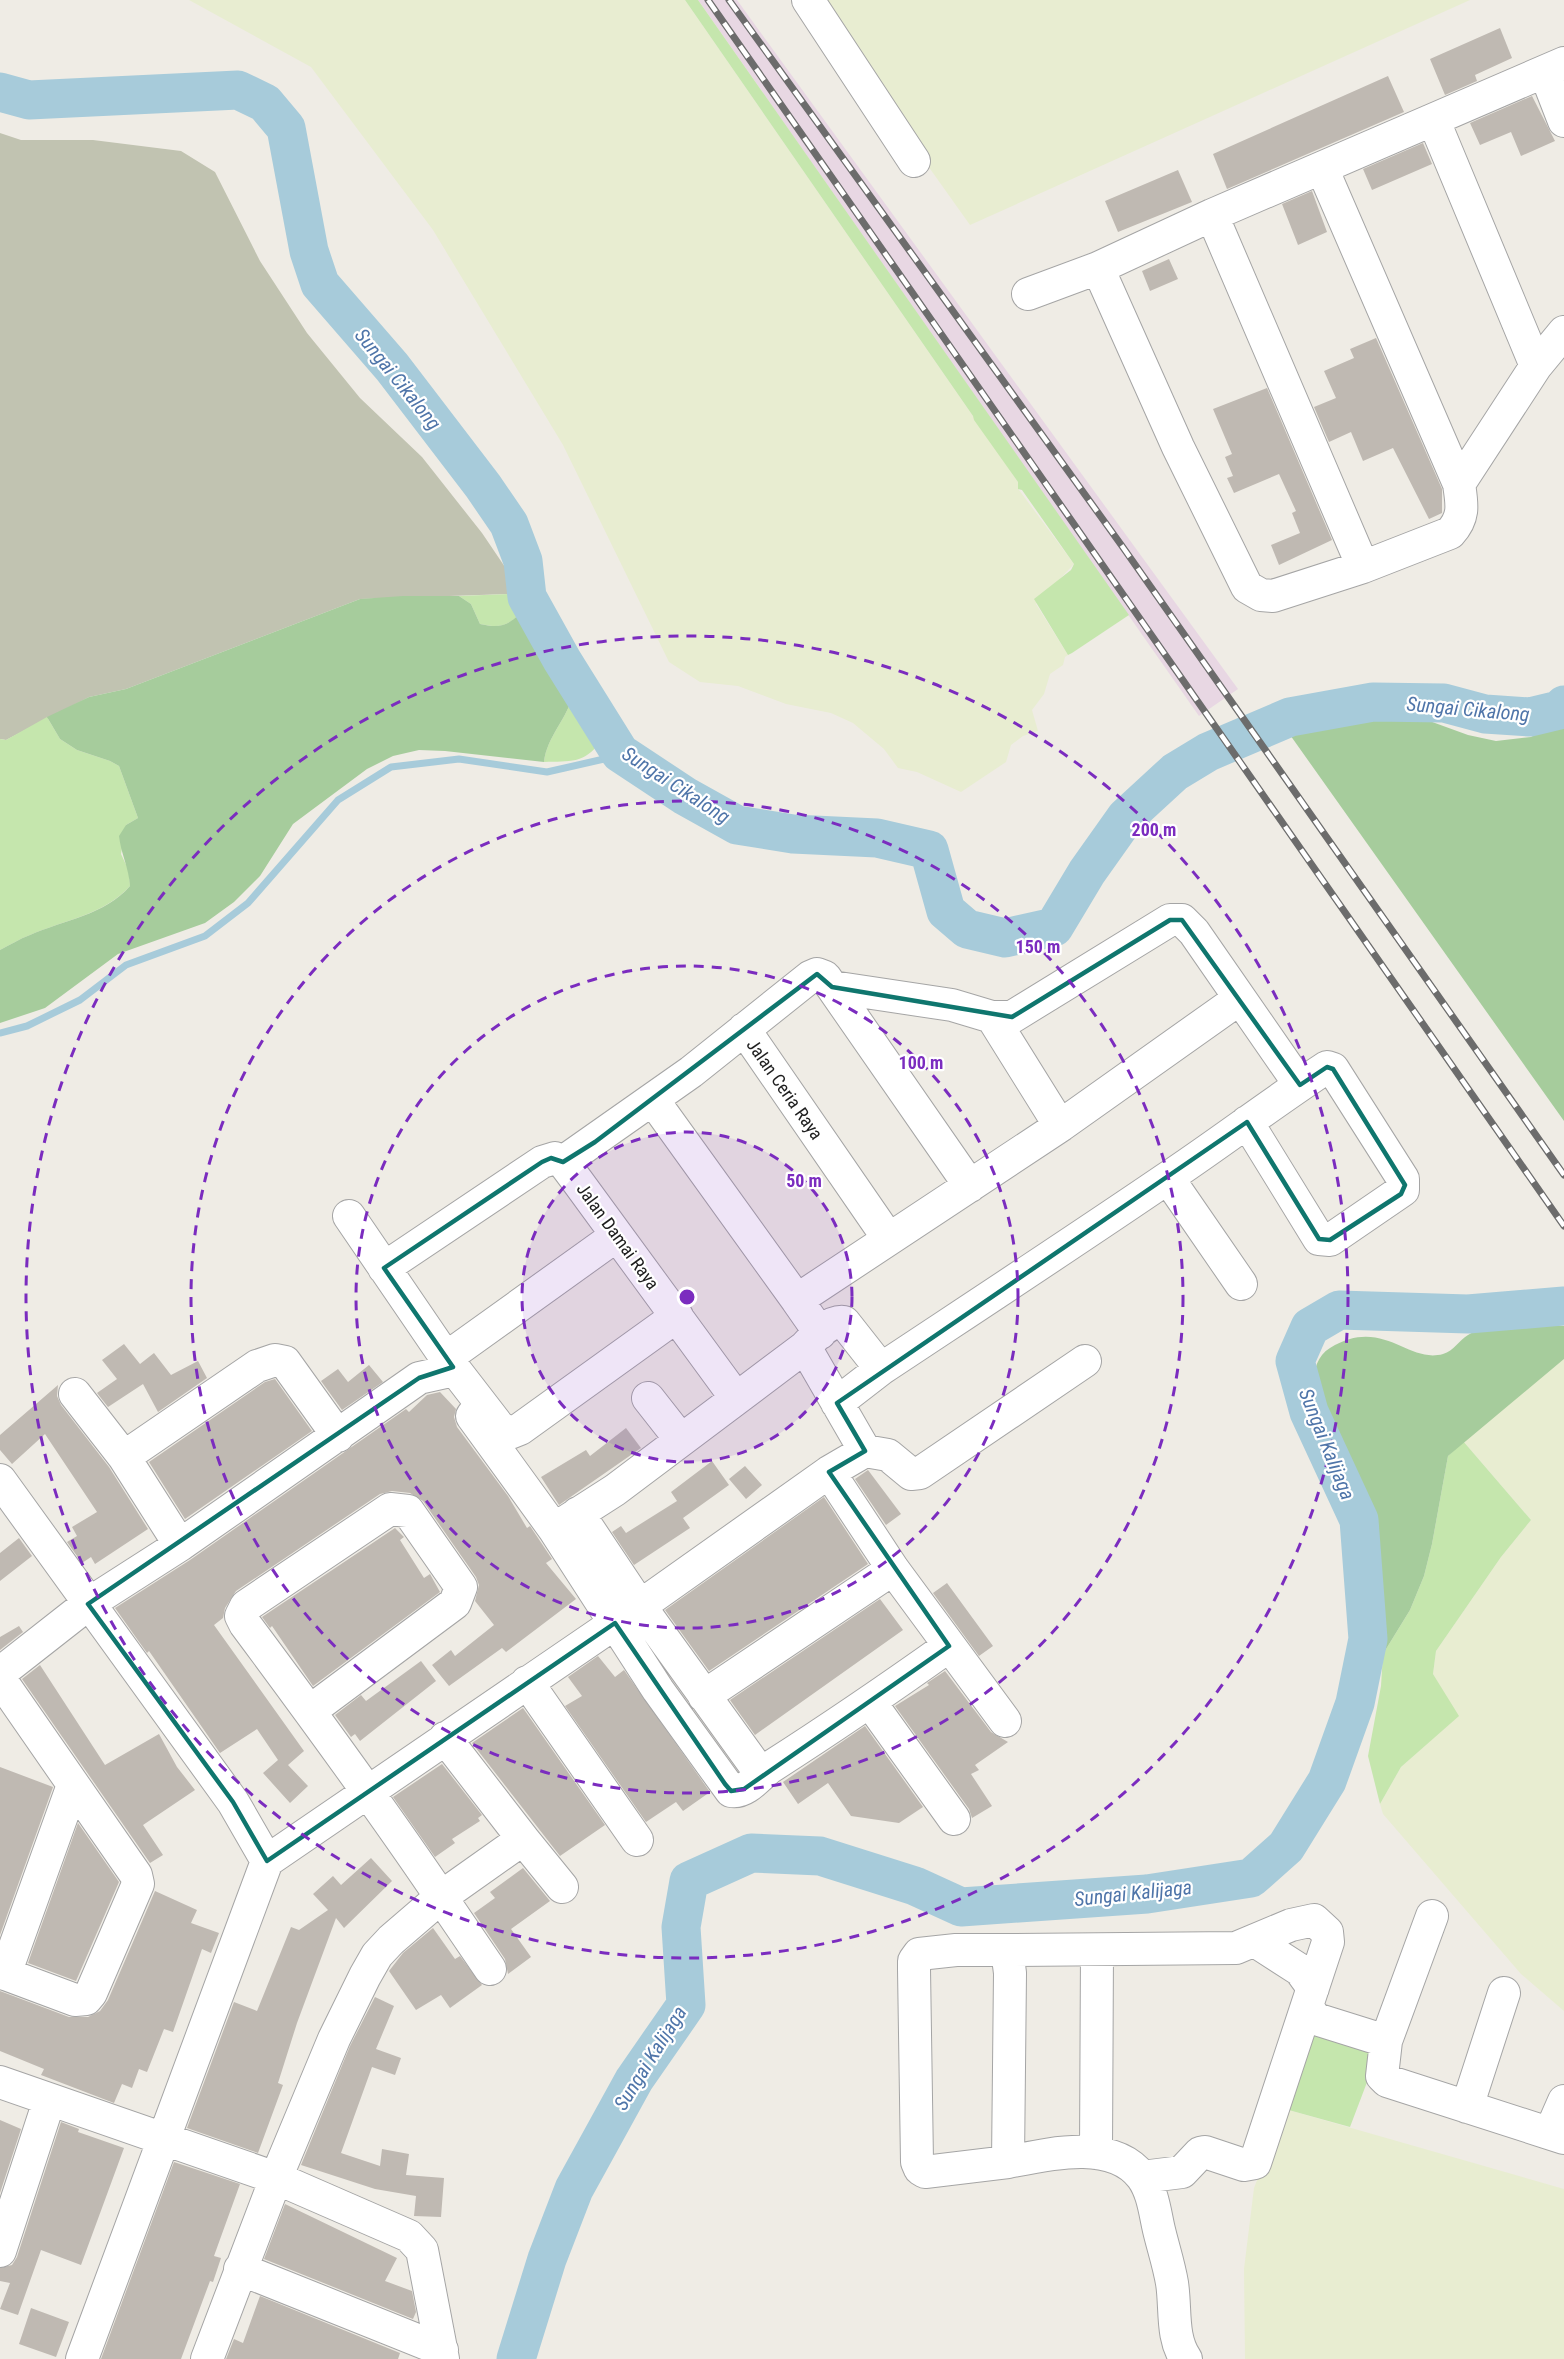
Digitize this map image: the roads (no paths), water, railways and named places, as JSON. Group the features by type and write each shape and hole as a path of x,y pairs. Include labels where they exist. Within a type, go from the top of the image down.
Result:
{"street":[{"path":"808,0 914,161"},
{"path":"1028,294 1098,268 1212,215 1554,68 1564,121"},
{"path":"1434,121 1536,366"},
{"path":"1098,268 1178,447 1247,587 1261,595 1273,596 1363,567 1449,533 1459,524 1463,511 1459,483 1322,168"},
{"path":"1212,215 1363,567"},
{"path":"1459,483 1536,366 1564,332"},
{"path":"832,987 952,1005 992,1017 1021,1014 1176,919 1185,921 1194,932 1300,1085"},
{"path":"384,1268 542,1162 551,1158 563,1162 653,1101 810,977 817,974 825,977 970,1186"},
{"path":"797,1300 1060,1126 1239,999"},
{"path":"992,1017 1060,1126"},
{"name":"Jalan Ceria Raya","path":"744,1029 888,1238"},
{"path":"837,1403 881,1369 1168,1178 1247,1122 1300,1085 1327,1067 1333,1069 1405,1185 1401,1194 1330,1240 1319,1239 1247,1122"},
{"path":"653,1101 797,1300 837,1403 865,1451"},
{"name":"Jalan Damai Raya","path":"563,1162 736,1398"},
{"path":"1168,1178 1241,1284"},
{"path":"349,1216 446,1368 480,1404 500,1430 514,1432 677,1316"},
{"path":"0,1673 88,1604 180,1545 420,1378 446,1368 616,1236"},
{"path":"566,1521 615,1490 837,1322 844,1322 881,1369"},
{"path":"124,1457 257,1366 275,1360 285,1362 338,1436"},
{"path":"82,2359 162,2137 267,1861 640,1606 829,1472 865,1451 884,1453 911,1474 920,1473 1085,1361"},
{"path":"75,1394 124,1457 180,1545"},
{"path":"648,1398 681,1440"},
{"path":"480,1404 472,1416 640,1606 761,1774"},
{"path":"829,1472 893,1569 1005,1721"},
{"path":"0,1480 233,1802 267,1861"},
{"path":"309,1711 454,1604 459,1597 461,1587 408,1511 390,1509 243,1610 242,1620 309,1711 369,1790 490,1969"},
{"path":"566,1521 615,1623 658,1690 731,1791 744,1789 761,1774 870,1702 949,1646"},
{"path":"704,1696 893,1569"},
{"path":"0,1679 74,1785 136,1875 138,1884 91,1993 86,1999 75,2000 2,1973 74,1785"},
{"path":"526,1682 637,1840"},
{"path":"870,1702 954,1819"},
{"path":"445,1738 562,1887"},
{"path":"207,2359 276,2178 334,2039 377,1955 441,1897 523,1839"},
{"path":"1432,1916 1386,2041 1381,2068 1382,2076 1387,2081 1557,2136 1564,2101"},
{"path":"1142,2177 1182,2172 1200,2153 1205,2152 1244,2165 1256,2163 1328,1942 1322,1925 1314,1920 1304,1921 1236,1948 956,1950 919,1954 914,1960 914,1969 917,2162 920,2169 925,2172 1048,2155 1096,2153 1125,2162 1142,2177 1150,2194 1172,2283 1176,2329 1186,2359"},
{"path":"1256,1941 1300,1970 1311,1998 1314,2017 1386,2041"},
{"path":"1007,1950 1010,1973 1008,2162"},
{"path":"1096,1950 1096,2153"},
{"path":"1467,2107 1504,1993"},
{"path":"0,2082 49,2101 162,2137 276,2178 409,2236 422,2250 442,2355"},
{"path":"0,2251 49,2101"},
{"path":"1008,2128 1034,2141 1048,2155"},
{"path":"240,2269 442,2355"}],"waterway":[{"name":"Sungai Cikalong","path":"0,92 29,100 238,90 265,103 286,128 309,251 320,284 392,367 483,486 509,524 523,561 527,597 562,660 620,753 685,796 737,825 793,834 877,838 929,850 946,911 967,929 1005,938 1054,927 1087,872 1126,817 1175,772 1208,752 1290,717 1373,702 1444,703 1485,714 1530,717 1559,710 1564,705"},
{"path":"0,1033 27,1026 80,1000 126,965 205,936 248,903 338,800 391,767 459,759 547,772 620,753"},
{"name":"Sungai Kalijaga","path":"516,2359 547,2259 574,2189 634,2080 686,2005 681,1927 689,1881 751,1853 820,1856 915,1886 961,1907 1147,1894 1251,1878 1286,1847 1327,1781 1355,1703 1368,1639 1359,1520 1309,1412 1295,1361 1310,1327 1339,1310 1468,1314 1564,1306"}],"railway":[{"path":"708,0 1564,1226"},
{"path":"729,0 1122,546 1564,1175"}]}
